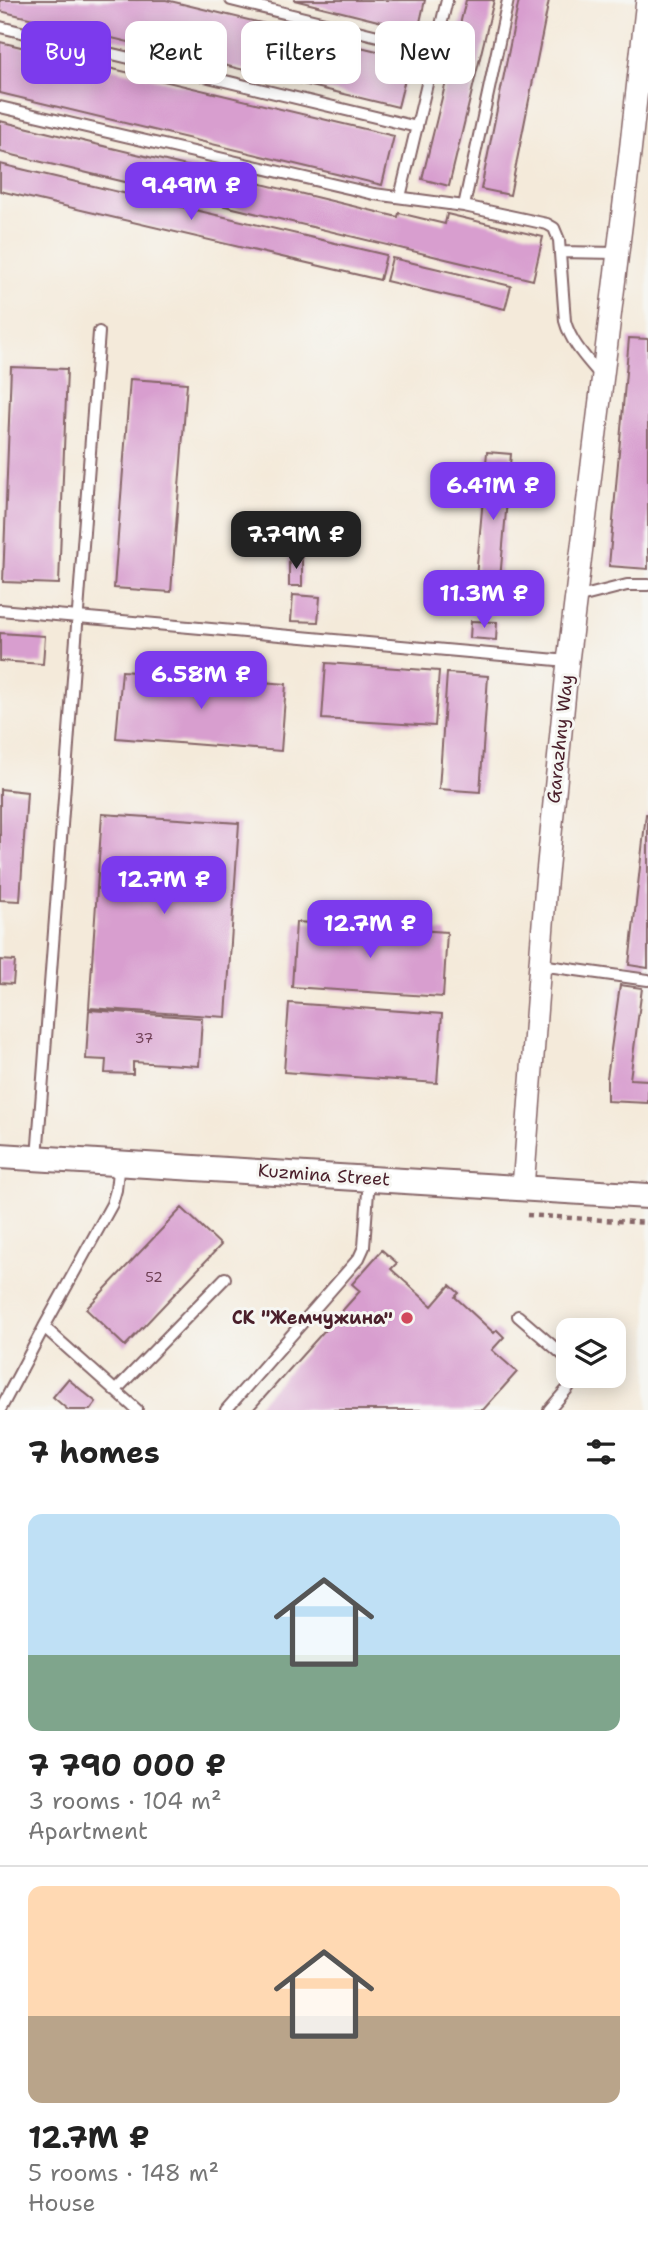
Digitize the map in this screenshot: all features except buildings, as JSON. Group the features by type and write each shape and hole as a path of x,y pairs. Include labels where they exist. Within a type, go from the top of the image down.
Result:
{"street":[{"name":"Garazhny Way","path":"523,1188 568,661 647,0"},
{"name":"Kuzmina Street","path":"0,1156 648,1196"}],"lane":[{"path":"231,0 375,35"},
{"path":"442,21 447,0"},
{"path":"464,205 508,0"},
{"path":"0,27 417,127"},
{"path":"400,197 427,84"},
{"path":"0,107 374,194 464,205 547,224 558,233 568,333 601,377"},
{"path":"560,252 617,253"},
{"path":"37,1158 99,332"},
{"path":"575,598 627,585 648,585"},
{"path":"0,610 568,661"},
{"path":"540,965 648,980"},
{"path":"0,1410 112,1204 119,1162"},
{"path":"226,1410 359,1258 364,1247 369,1178"},
{"path":"115,1391 225,1278"},
{"path":"518,1316 556,1349"},
{"path":"44,1327 137,1410"},
{"path":"549,1410 568,1388"}],"place":[{"name":"СК \"Жемчужина\"","path":"407,1318"}]}
